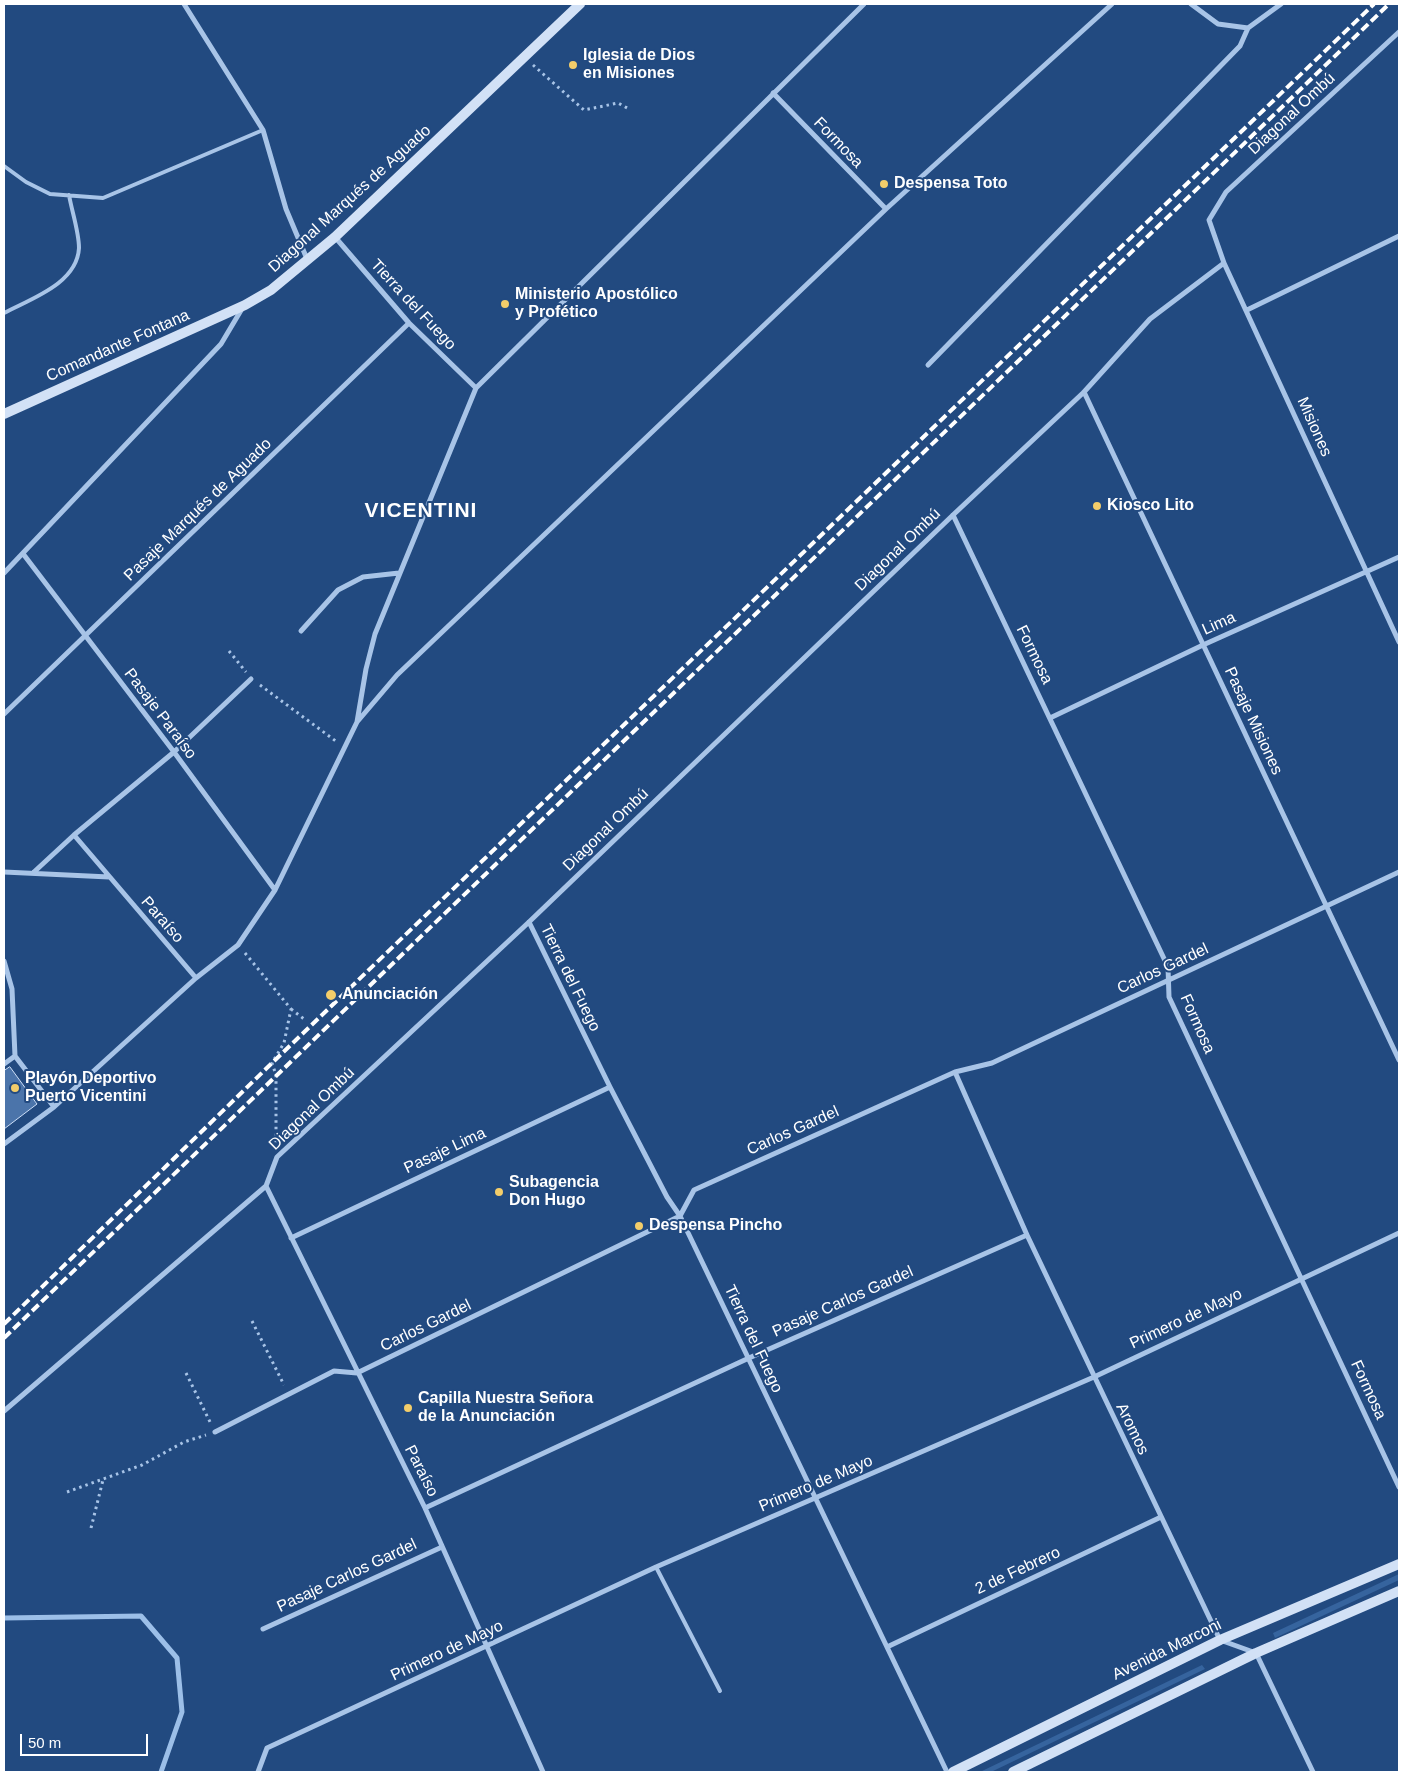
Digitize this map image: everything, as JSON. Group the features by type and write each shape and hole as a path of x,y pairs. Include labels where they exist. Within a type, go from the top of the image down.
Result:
{"main road":[{"name":"Diagonal Marqués de Aguado","path":"245,305 271,290 335,237 580,4"},
{"name":"Comandante Fontana","path":"4,414 245,305"},
{"name":"Avenida Marconi","path":"953,1772 1220,1640 1399,1564"},
{"path":"1013,1772 1256,1653 1399,1591"}],"street":[{"path":"184,4 263,130 286,209 308,260"},
{"path":"4,1144 54,1106 196,978 238,945 275,890 346,748 357,722 366,669 375,634 476,388 864,4"},
{"path":"357,722 397,675 886,209 1112,4"},
{"path":"1191,4 1218,24 1248,28"},
{"path":"928,365 1240,46 1248,28 1281,4"},
{"name":"Diagonal Ombú","path":"1209,220 1226,192 1399,32"},
{"name":"Formosa","path":"773,93 886,209"},
{"name":"Misiones","path":"1209,220 1224,263 1399,642"},
{"path":"1247,310 1399,236"},
{"name":"Tierra del Fuego","path":"335,237 409,323 476,388"},
{"name":"Diagonal Ombú","path":"4,1411 266,1186 277,1158 529,922 952,515 1084,392 1150,319 1224,263"},
{"name":"Diagonal Marqués de Aguado","path":"4,573 24,555 221,344 245,305"},
{"name":"Pasaje Marqués de Aguado","path":"4,714 86,637 409,323"},
{"name":"Pasaje Misiones","path":"1084,392 1399,1060"},
{"name":"Formosa","path":"952,515 1168,967 1170,997 1399,1488"},
{"name":"Pasaje Paraíso","path":"24,555 174,752 275,890"},
{"name":"Lima","path":"1050,718 1203,645 1399,557"},
{"path":"301,631 338,590 363,578 399,573"},
{"path":"34,872 74,835 174,752 251,679"},
{"name":"Paraíso","path":"74,835 196,978"},
{"path":"4,872 109,877"},
{"name":"Carlos Gardel","path":"215,1432 334,1371 357,1373 680,1216 694,1190 955,1072 992,1063 1399,872"},
{"name":"Tierra del Fuego","path":"529,922 610,1087 667,1197 680,1216 947,1772"},
{"path":"4,961 12,989 15,1056 54,1106"},
{"path":"4,1064 15,1056"},
{"name":"Aromos","path":"955,1072 1027,1235 1220,1640"},
{"name":"Pasaje Lima","path":"291,1238 610,1087"},
{"name":"Paraíso","path":"266,1186 425,1508 543,1772"},
{"name":"Primero de Mayo","path":"258,1772 267,1748 656,1567 1094,1377 1399,1233"},
{"name":"Pasaje Carlos Gardel","path":"425,1508 749,1358 1027,1235"},
{"name":"2 de Febrero","path":"887,1647 1161,1517"},
{"name":"Pasaje Carlos Gardel","path":"262,1629 442,1547"},
{"path":"1220,1640 1256,1653 1313,1772"}],"lane":[{"path":"4,166 26,182 50,194 103,198 263,130"},
{"path":"4,313 62,282 70,272 79,249 69,195"},
{"path":"656,1567 720,1691"}],"path":[{"path":"525,58 584,110 618,103 629,110"},
{"path":"229,651 251,679 346,748"},
{"path":"238,945 291,1009 304,1018"},
{"path":"277,1158 276,1075 272,1063 284,1043 291,1009"},
{"path":"252,1321 288,1394"},
{"path":"67,1492 142,1465 184,1442 215,1432 186,1373"},
{"path":"91,1528 103,1479"}],"shaded area":[{"path":"1399,1574 1399,1580 1275,1638 1273,1633"},
{"path":"1202,1665 1205,1669 991,1772 980,1772"}],"building":[{"name":"Playón Deportivo Puerto Vicentini","path":"10,1067 37,1104 4,1129 4,1071"}],"waterway":[{"path":"4,1618 141,1616 177,1658 182,1712 161,1772"}],"railway":[{"path":"4,1324 272,1063 1374,4"},
{"path":"4,1338 1389,4"}],"place":[{"name":"Iglesia de Dios en Misiones","path":"573,65"},
{"name":"Despensa Toto","path":"884,184"},
{"name":"Ministerio Apostólico y Profético","path":"505,304"},
{"name":"Kiosco Lito","path":"1097,506"},
{"name":"Anunciación","path":"331,995"},
{"name":"Playón Deportivo Puerto Vicentini","path":"15,1088"},
{"name":"Subagencia Don Hugo","path":"499,1192"},
{"name":"Despensa Pincho","path":"639,1226"},
{"name":"Capilla Nuestra Señora de la Anunciación","path":"408,1408"}],"district":[{"name":"VICENTINI","path":"421,511"}]}
